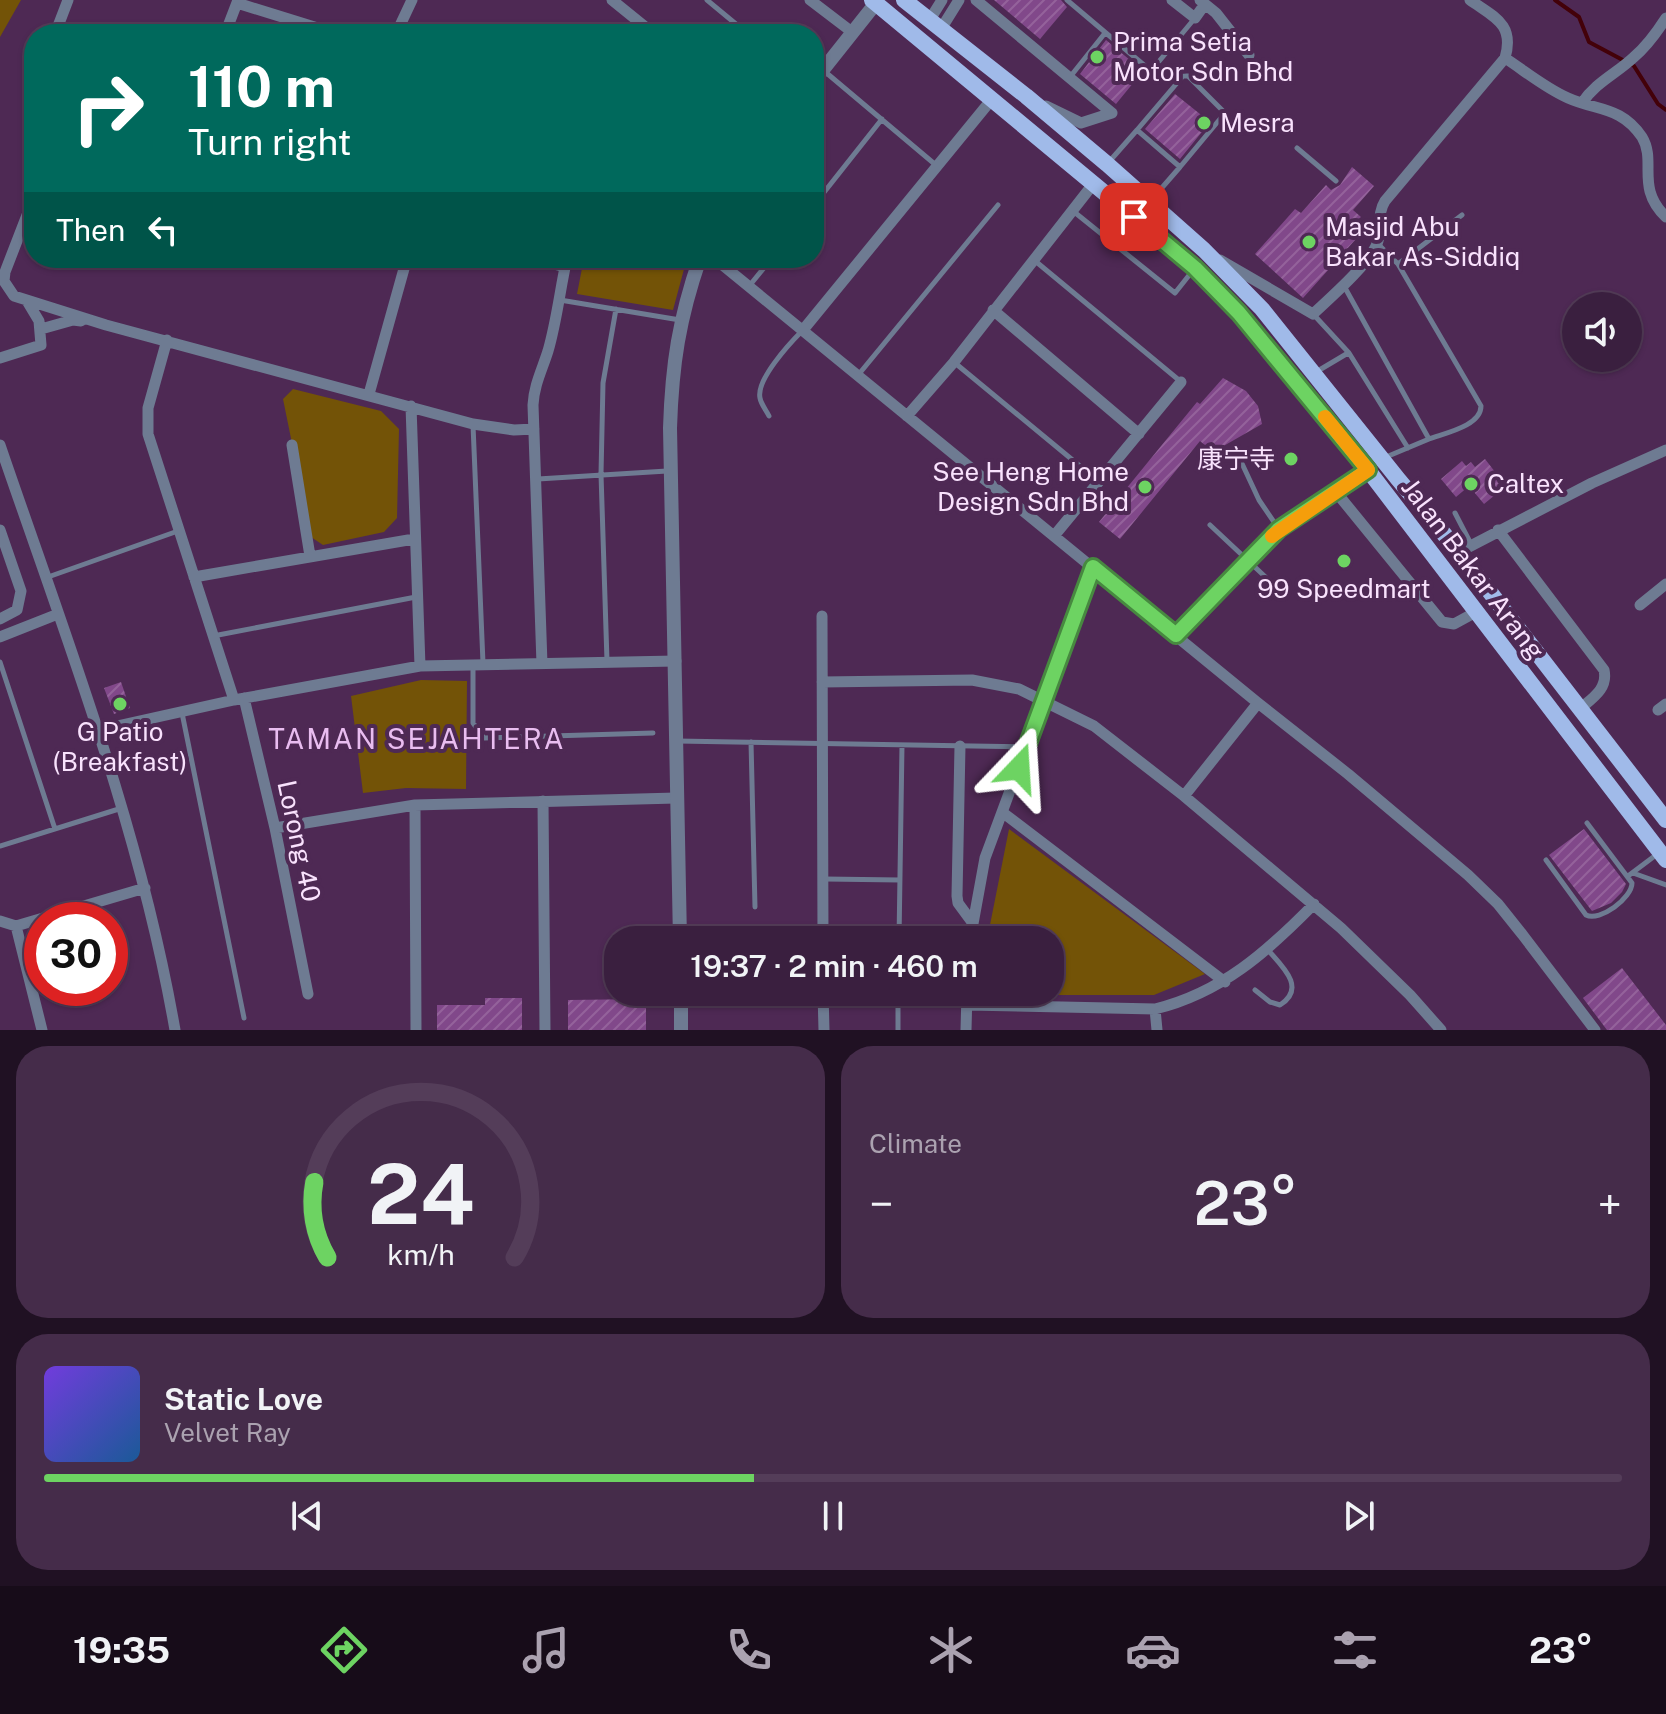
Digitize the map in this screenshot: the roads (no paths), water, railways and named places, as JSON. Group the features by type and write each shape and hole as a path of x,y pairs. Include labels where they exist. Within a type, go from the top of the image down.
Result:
{"main road":[{"name":"Jalan Bakar Arang","path":"904,0 1107,164 1204,250 1262,309 1381,458 1466,548 1666,820"},
{"name":"Jalan Bakar Arang","path":"874,2 1195,268 1239,313 1368,470 1663,856"},
{"path":"1598,771 1617,756"}],"street":[{"path":"59,24 68,0"},
{"path":"401,24 412,0"},
{"path":"612,0 642,24"},
{"path":"810,0 852,32"},
{"path":"935,25 942,0"},
{"path":"935,25 959,0"},
{"path":"976,0 1112,113 1087,122 1076,122 1026,96"},
{"path":"1172,0 1195,18 1202,2 1249,55"},
{"path":"1204,250 1313,314 1343,285 1377,243 1379,215 1385,201 1505,58 1510,43 1507,31 1499,21 1470,0"},
{"path":"229,24 237,1 307,24"},
{"path":"824,67 874,2"},
{"path":"1582,103 1605,77 1630,61 1647,45 1666,18"},
{"path":"1505,58 1555,92 1616,113 1641,136 1645,144 1650,193 1666,217"},
{"path":"803,330 992,99"},
{"path":"907,416 954,362 1094,183"},
{"path":"24,225 4,281 14,296 106,325 473,424 534,429"},
{"path":"369,394 404,268"},
{"path":"542,664 534,391 548,349 565,268"},
{"path":"680,926 674,741 676,661 671,389 681,320 697,268"},
{"path":"726,268 1468,875 1498,904 1595,1030"},
{"path":"0,358 41,345 41,329 27,301"},
{"path":"993,310 1139,434"},
{"path":"41,329 73,320 106,325"},
{"name":"Lorong 40","path":"167,340 146,422 148,434 213,636 239,699 275,828 308,994"},
{"path":"1054,536 1181,382"},
{"path":"411,406 420,666"},
{"path":"0,445 123,808 145,888 175,1030"},
{"path":"292,445 310,556"},
{"path":"1466,548 1592,483 1666,450"},
{"path":"1176,635 1279,529 1368,470"},
{"path":"1336,492 1442,622 1454,624 1476,612"},
{"path":"0,530 21,598 17,610 0,619"},
{"path":"1498,530 1604,670 1606,679 1602,688 1581,708"},
{"path":"194,577 414,539"},
{"path":"972,926 985,858 1093,567"},
{"path":"1640,605 1666,584"},
{"path":"0,637 58,614"},
{"path":"822,616 823,926"},
{"path":"99,730 239,699 420,666 676,661"},
{"path":"822,682 972,680 1019,689 1094,726 1314,904 1378,962 1441,1030"},
{"path":"1184,796 1258,703"},
{"path":"960,746 957,896 958,903 972,922"},
{"path":"275,828 415,805 676,798"},
{"path":"543,801 545,1030"},
{"path":"415,805 416,1030"},
{"path":"1002,812 1225,982"},
{"path":"0,921 16,926 145,888"},
{"path":"1064,1004 1155,1009 1198,996 1225,982 1268,950 1314,904"},
{"path":"16,926 42,1030"},
{"path":"681,1006 681,1030"},
{"path":"823,1006 824,1030"},
{"path":"966,1030 967,1006"},
{"path":"1155,1009 1157,1030"}],"lane":[{"path":"707,0 736,24"},
{"path":"1067,0 1151,71 1195,18"},
{"path":"1070,78 1105,33"},
{"path":"1107,164 1183,76 1188,76 1225,113 1149,202"},
{"path":"824,79 882,119 937,166"},
{"path":"824,192 882,119"},
{"path":"1137,130 1180,167"},
{"path":"1297,148 1336,181"},
{"path":"858,376 998,205"},
{"path":"1072,210 1175,293 1195,268"},
{"path":"1398,264 1462,215"},
{"path":"1377,243 1398,264 1481,406 1481,413 1475,421 1381,458"},
{"path":"1033,259 1181,382"},
{"path":"749,287 764,268"},
{"path":"1343,285 1429,439"},
{"path":"560,300 681,320"},
{"path":"607,662 601,474 603,383 616,309"},
{"path":"1313,314 1349,353 1408,448"},
{"path":"769,416 760,399 759,387 786,348 803,330"},
{"path":"1315,373 1349,353"},
{"path":"954,362 1099,482"},
{"path":"473,424 478,665 473,723 484,738 653,733"},
{"path":"1238,455 1259,500 1279,529"},
{"path":"537,479 671,470"},
{"path":"1455,513 1466,548"},
{"path":"1210,525 1275,586"},
{"path":"46,578 179,531"},
{"path":"213,636 417,597"},
{"path":"0,662 55,829"},
{"path":"182,712 244,1018"},
{"path":"674,741 1028,747"},
{"path":"751,742 755,907"},
{"path":"899,926 902,745"},
{"path":"0,846 123,808"},
{"path":"1587,823 1631,875 1666,885"},
{"path":"1631,875 1663,856"},
{"path":"1546,860 1586,915 1593,919 1628,896 1632,890 1631,875"},
{"path":"823,879 900,880"},
{"path":"1255,990 1270,1002 1280,1005 1292,990 1289,974 1268,950"},
{"path":"898,1006 898,1030"}],"waterway":[{"path":"1555,0 1579,17 1589,42 1634,66 1658,104 1666,110"}],"place":[{"name":"Prima Setia Motor Sdn Bhd","path":"1097,57"},
{"name":"Mesra","path":"1204,123"},
{"name":"Masjid Abu Bakar As-Siddiq","path":"1309,242"},
{"name":"康宁寺","path":"1291,459"},
{"name":"Caltex","path":"1471,484"},
{"name":"See Heng Home Design Sdn Bhd","path":"1145,487"},
{"name":"99 Speedmart","path":"1344,561"},
{"name":"G Patio (Breakfast)","path":"120,704"}],"district":[{"name":"TAMAN SEJAHTERA","path":"417,739"}]}
